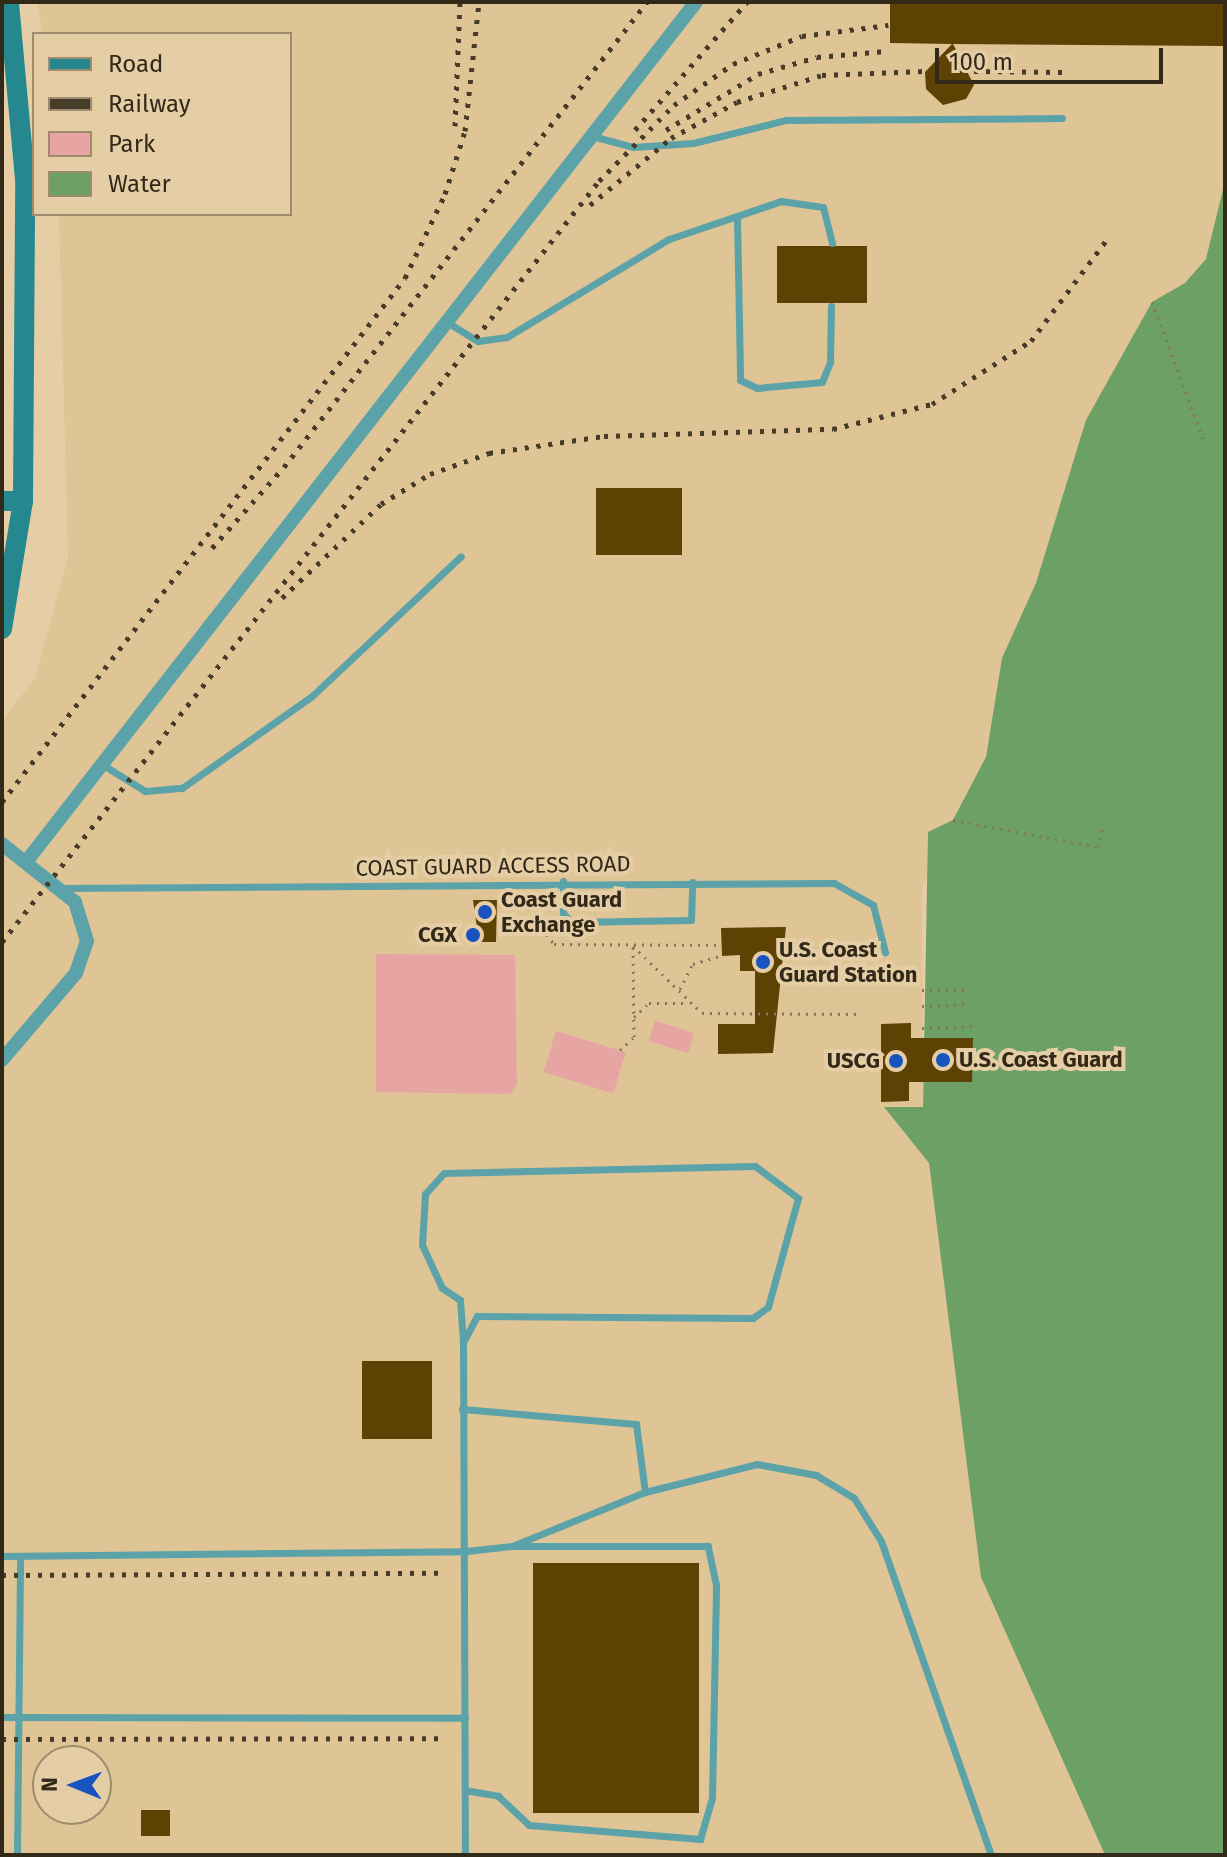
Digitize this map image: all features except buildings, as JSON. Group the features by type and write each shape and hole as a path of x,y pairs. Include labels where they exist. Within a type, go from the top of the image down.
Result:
{"main road":[{"path":"2,629 23,501 25,179 9,71 7,14"},
{"path":"2,501 23,501"}],"street":[{"path":"26,862 696,2"},
{"path":"2,844 83,912 84,958 2,1060"}],"lane":[{"path":"592,136 633,147 693,143 786,120 1062,118"},
{"path":"447,322 472,339 500,339 669,239 781,201 814,202 829,215 832,243"},
{"path":"737,217 740,380 757,388 822,382 830,362 831,306"},
{"path":"101,764 145,791 182,788 312,696 461,556"},
{"path":"563,881 563,913 571,922 691,920 692,882"},
{"name":"COAST GUARD ACCESS ROAD","path":"58,889 563,881 844,887 873,905 885,952"},
{"path":"463,1342 477,1316 753,1318 768,1307 798,1198 755,1166 444,1173 425,1194 422,1245 442,1288 460,1300 463,1342 465,1855"},
{"path":"462,1409 636,1424 645,1492"},
{"path":"512,1546 645,1492 757,1464 816,1475 854,1498 881,1541 991,1855"},
{"path":"2,1556 466,1551 512,1546 708,1546 716,1585 712,1798 700,1839 529,1825 498,1796 465,1790"},
{"path":"17,1855 20,1556"},
{"path":"2,1717 465,1718"}],"path":[{"path":"1152,302 1204,441"},
{"path":"953,820 1098,847 1104,823"},
{"path":"504,894 518,894 554,944 722,945"},
{"path":"633,946 680,989 687,1003"},
{"path":"620,1050 633,1041 633,946"},
{"path":"680,989 693,964 722,955"},
{"path":"922,990 968,990"},
{"path":"633,1018 649,1003 687,1003 714,1015 860,1014"},
{"path":"922,1006 969,1004"},
{"path":"922,1028 976,1026"}],"shaded area":[{"path":"38,2 1225,2 1225,181 1206,259 1086,420 1036,583 1002,658 986,757 922,888 923,1108 884,1107 929,1163 981,1577 1105,1855 2,1855 2,721 35,678 68,558 59,216 292,216 292,32 42,32"}],"green space":[{"path":"376,954 515,955 517,1084 510,1094 376,1092"},
{"path":"655,1021 694,1033 688,1053 649,1041"},
{"path":"556,1031 626,1052 613,1093 543,1072"}],"water":[{"path":"1225,181 1225,1855 1105,1855 981,1577 929,1163 884,1107 923,1107 928,832 953,820 986,757 1002,658 1036,583 1086,420 1152,302 1185,283 1206,259"}],"railway":[{"path":"455,126 460,2"},
{"path":"2,802 405,278 445,194 465,131 479,2"},
{"path":"212,548 284,467 647,2"},
{"path":"635,130 747,2"},
{"path":"2,942 599,181 674,105 733,64 802,36 888,25"},
{"path":"666,130 758,74 817,57 886,51"},
{"path":"590,205 671,138 737,102 822,75 924,71"},
{"path":"974,71 1063,72"},
{"path":"282,598 381,504 430,474 489,453 604,436 833,429 932,404 1031,341 1108,238"},
{"path":"2,1575 442,1573"},
{"path":"2,1739 442,1738"}],"place":[{"name":"Coast Guard Exchange","path":"485,912"},
{"name":"CGX","path":"473,935"},
{"name":"U.S. Coast Guard Station","path":"763,962"},
{"name":"U.S. Coast Guard","path":"943,1060"},
{"name":"USCG","path":"896,1061"}]}
